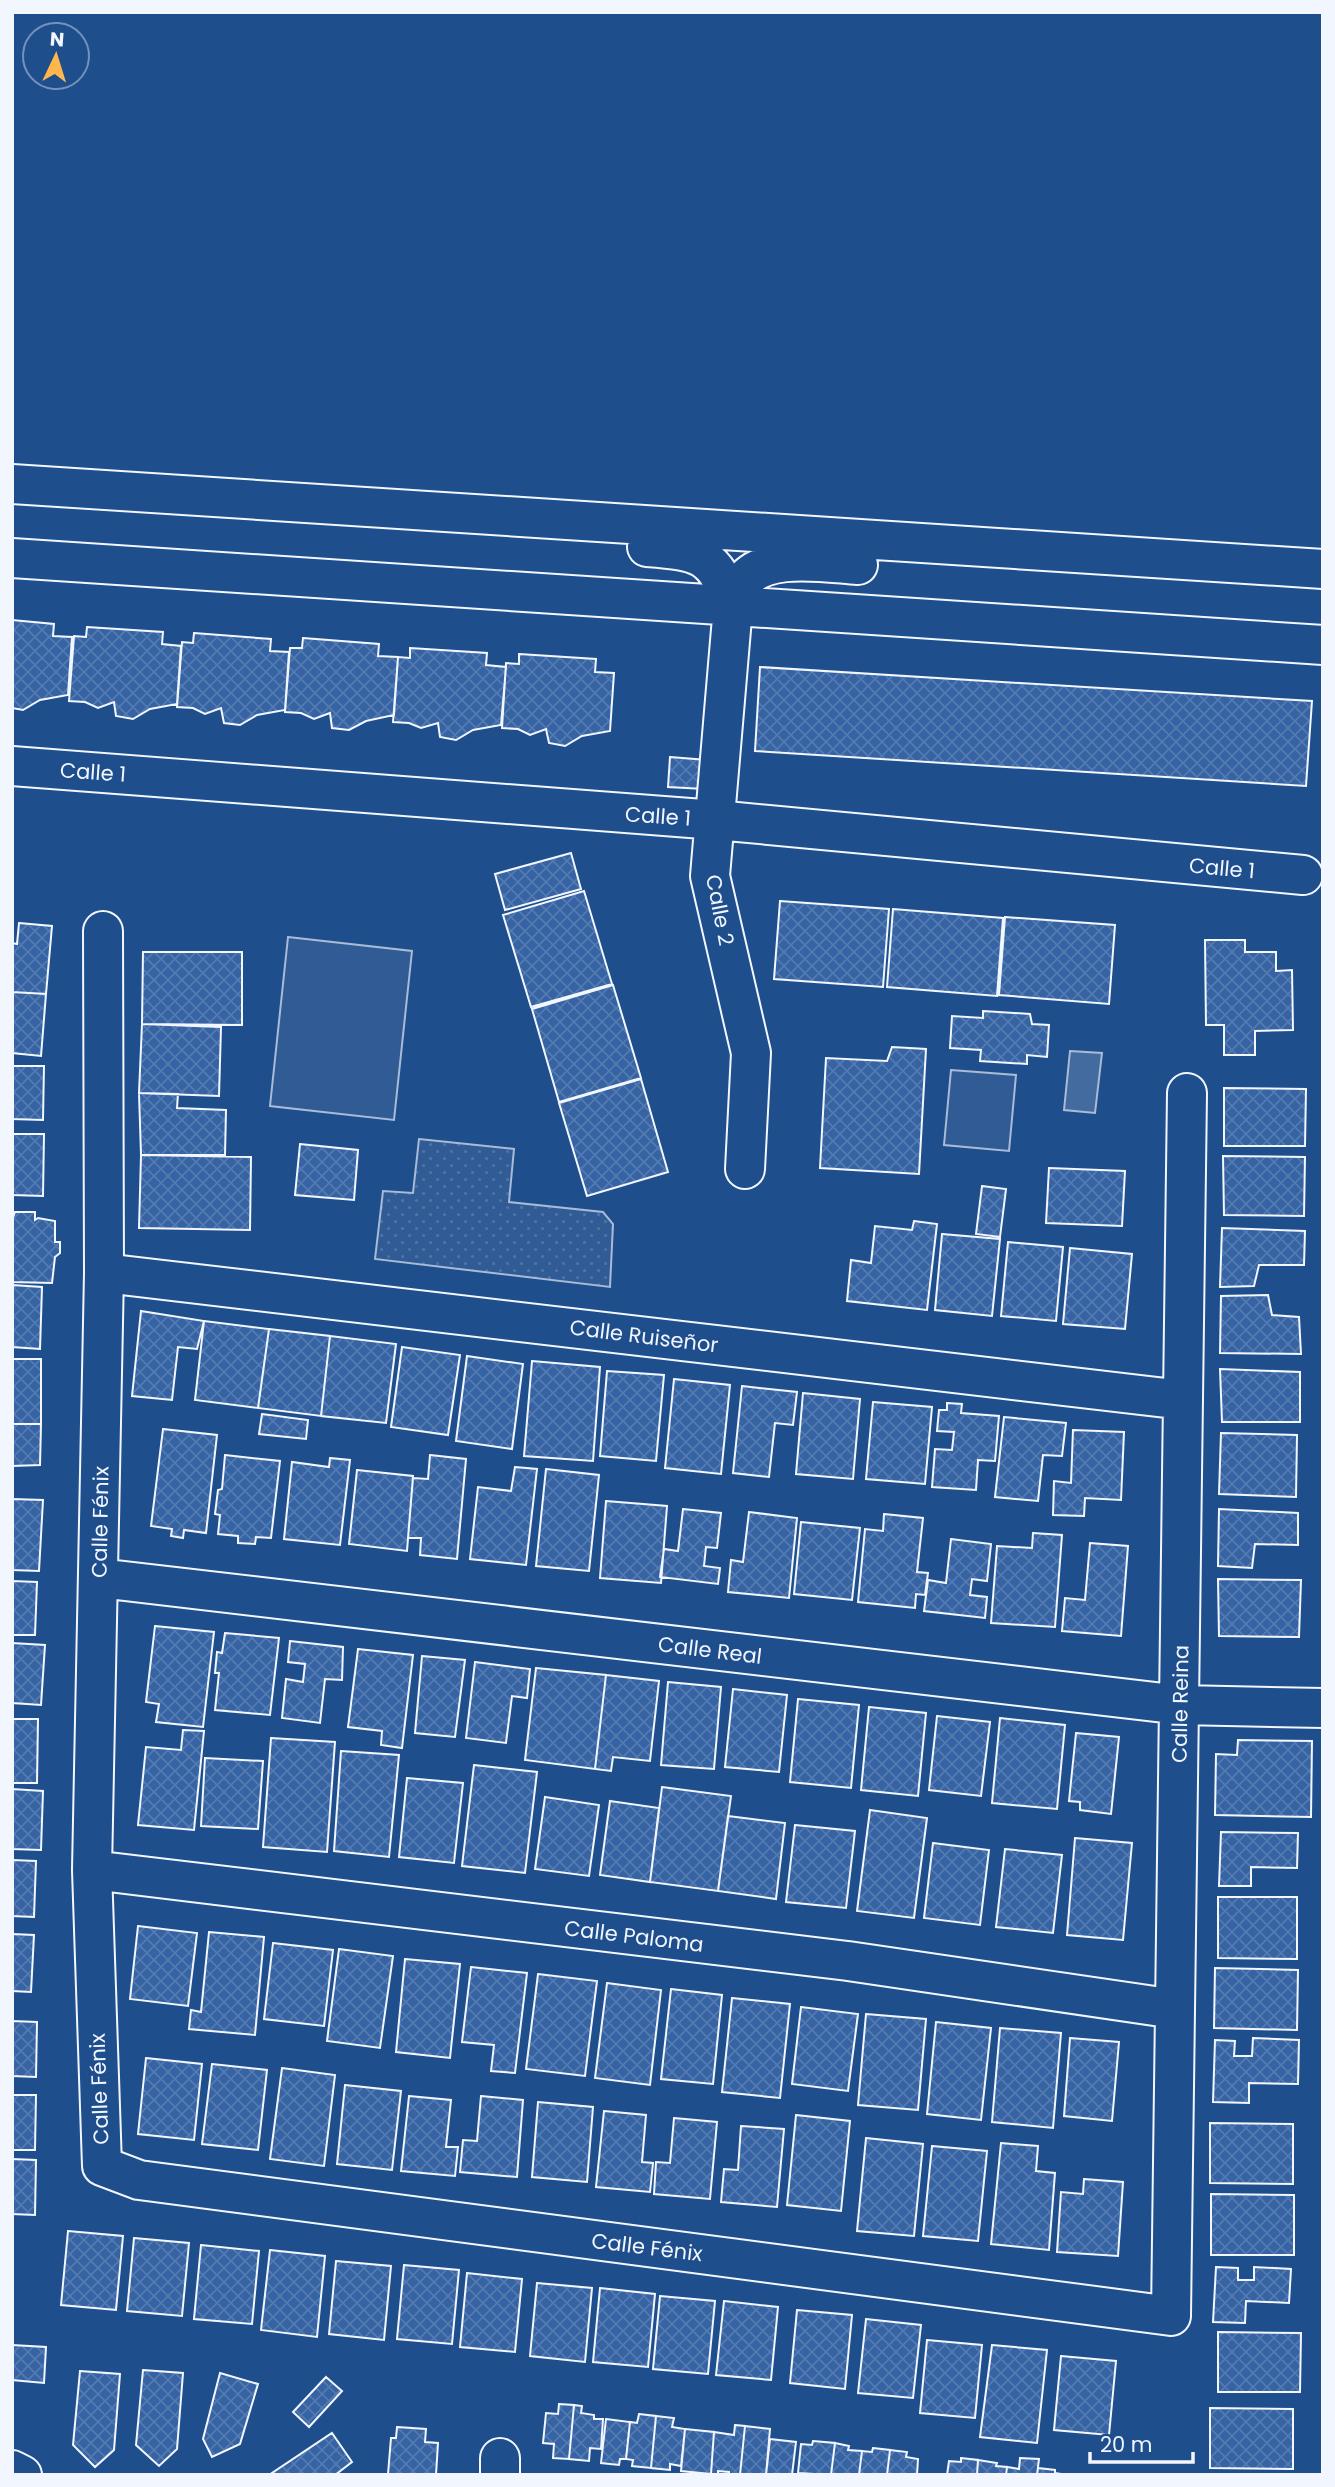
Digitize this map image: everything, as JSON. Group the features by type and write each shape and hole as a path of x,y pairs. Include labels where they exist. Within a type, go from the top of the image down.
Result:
{"street":[{"path":"12,484 1323,569"},
{"path":"505,516 546,535 582,543 688,550 714,565 733,606"},
{"path":"733,606 741,584 756,572 780,561 946,569 981,568 1019,550"},
{"path":"12,558 1323,645"},
{"name":"Calle 2","path":"733,606 710,876 751,1053 745,1169"},
{"name":"Calle 1","path":"12,766 716,820 1303,875"},
{"name":"Calle Fénix","path":"103,931 104,1273 92,1870 102,2166 139,2180 1171,2316"},
{"name":"Calle Reina","path":"1171,2316 1188,1093"},
{"name":"Calle Ruiseñor","path":"104,1273 1183,1400"},
{"name":"Calle Real","path":"99,1578 1181,1705 1323,1708"},
{"name":"Calle Paloma","path":"92,1870 848,1961 1175,2009"},
{"path":"12,2470 22,2475"}],"shaded area":[{"path":"288,937 412,951 394,1120 270,1106"},
{"path":"1070,1051 1102,1053 1095,1113 1064,1110"},
{"path":"951,1070 1016,1075 1009,1151 944,1145"},
{"path":"419,1139 514,1149 509,1202 603,1212 613,1224 610,1287 375,1259 383,1191 413,1193"}],"building":[{"path":"12,620 54,624 53,636 72,637 68,695 40,700 23,710 12,708"},
{"path":"87,627 163,632 162,644 181,646 177,704 150,709 133,719 116,716 114,702 98,708 85,702 69,701 74,636 86,637"},
{"path":"194,633 271,639 270,651 289,652 285,710 257,715 240,725 224,723 221,708 205,714 193,708 177,707 182,642 193,643"},
{"path":"303,638 379,644 378,656 398,657 394,715 366,721 349,730 332,728 330,713 314,719 301,713 285,712 290,648 302,648"},
{"path":"410,648 487,653 486,665 506,667 501,725 473,730 456,740 440,737 438,723 421,728 409,723 393,722 398,657 410,658"},
{"path":"519,654 596,659 595,672 614,673 610,731 582,736 565,746 549,743 546,729 530,735 518,729 502,728 506,663 519,664"},
{"path":"760,667 1312,701 1306,786 755,751"},
{"path":"670,757 707,760 704,789 668,787"},
{"path":"571,853 581,889 505,910 495,874"},
{"path":"584,891 612,984 531,1007 503,915"},
{"path":"780,901 889,909 883,987 774,979"},
{"path":"893,909 1003,918 997,996 887,987"},
{"path":"1005,917 1115,925 1109,1004 999,995"},
{"path":"19,923 52,926 46,994 12,992 12,943 17,944"},
{"path":"1205,940 1245,940 1245,952 1276,952 1276,971 1292,970 1293,1030 1255,1031 1255,1055 1224,1055 1224,1025 1206,1025"},
{"path":"143,952 242,952 242,1025 142,1024"},
{"path":"613,985 641,1078 559,1102 532,1009"},
{"path":"12,992 46,994 41,1056 12,1053"},
{"path":"983,1011 1030,1014 1032,1024 1049,1025 1047,1057 1027,1055 1027,1064 980,1061 981,1050 950,1048 952,1016 983,1018"},
{"path":"142,1024 221,1027 219,1096 139,1093"},
{"path":"892,1047 926,1049 919,1174 820,1168 826,1058 887,1061"},
{"path":"12,1066 44,1066 43,1120 12,1119"},
{"path":"641,1079 668,1172 587,1196 559,1103"},
{"path":"1224,1088 1306,1089 1305,1146 1224,1146"},
{"path":"139,1093 178,1094 177,1108 226,1110 225,1155 141,1155"},
{"path":"12,1134 44,1134 43,1196 12,1195"},
{"path":"300,1144 358,1150 354,1200 295,1195"},
{"path":"141,1155 251,1157 250,1230 139,1228"},
{"path":"1223,1156 1305,1157 1304,1216 1224,1215"},
{"path":"1049,1168 1125,1171 1122,1226 1046,1223"},
{"path":"982,1186 1006,1189 1000,1237 976,1234"},
{"path":"15,1212 35,1212 35,1220 38,1218 55,1221 55,1242 60,1242 60,1253 55,1257 52,1283 12,1282 12,1220"},
{"path":"914,1221 937,1224 927,1310 847,1301 851,1260 871,1263 875,1226 912,1230"},
{"path":"1222,1228 1305,1231 1304,1265 1259,1265 1254,1286 1220,1287"},
{"path":"942,1234 1000,1239 992,1316 935,1310"},
{"path":"1008,1242 1063,1247 1056,1321 1001,1316"},
{"path":"1070,1248 1132,1254 1125,1329 1063,1324"},
{"path":"12,1285 42,1287 40,1349 12,1347"},
{"path":"1268,1295 1272,1315 1299,1317 1301,1354 1220,1353 1221,1296"},
{"path":"141,1311 204,1321 197,1349 178,1347 172,1400 132,1396"},
{"path":"204,1321 269,1329 258,1408 195,1400"},
{"path":"269,1329 330,1336 321,1416 258,1408"},
{"path":"330,1336 396,1344 386,1423 321,1416"},
{"path":"402,1347 460,1355 448,1435 391,1427"},
{"path":"467,1356 523,1364 512,1449 456,1441"},
{"path":"12,1359 41,1359 41,1424 12,1424"},
{"path":"532,1361 600,1367 593,1461 524,1456"},
{"path":"1220,1369 1300,1372 1300,1422 1222,1422"},
{"path":"607,1371 664,1375 656,1461 600,1456"},
{"path":"674,1379 730,1385 721,1474 665,1468"},
{"path":"742,1386 797,1392 793,1425 775,1423 769,1477 733,1473"},
{"path":"803,1393 860,1399 853,1479 796,1474"},
{"path":"873,1402 932,1407 925,1484 866,1479"},
{"path":"947,1403 962,1404 961,1413 999,1416 995,1461 978,1460 976,1490 932,1487 935,1449 952,1450 954,1432 937,1431 939,1410 947,1410"},
{"path":"262,1414 308,1420 306,1439 259,1434"},
{"path":"1004,1417 1066,1423 1062,1456 1043,1455 1038,1501 995,1497"},
{"path":"12,1424 41,1424 40,1465 12,1466"},
{"path":"163,1429 217,1435 206,1533 184,1530 183,1538 171,1536 172,1529 151,1526"},
{"path":"1073,1430 1124,1432 1121,1500 1085,1498 1084,1516 1053,1515 1054,1481 1071,1483"},
{"path":"1221,1433 1297,1435 1296,1497 1219,1494"},
{"path":"225,1455 280,1461 271,1538 256,1537 255,1544 238,1543 238,1536 218,1534 220,1515 215,1514 218,1490 222,1489"},
{"path":"430,1455 466,1459 457,1559 420,1555 421,1538 408,1538 413,1478 428,1479"},
{"path":"330,1458 350,1460 340,1545 284,1539 292,1462 329,1467"},
{"path":"515,1467 537,1469 526,1565 470,1559 478,1487 511,1491"},
{"path":"546,1469 599,1475 589,1571 536,1566"},
{"path":"357,1470 413,1476 407,1551 349,1544"},
{"path":"12,1499 43,1500 39,1571 12,1570"},
{"path":"606,1501 667,1506 661,1583 600,1578"},
{"path":"683,1509 721,1513 717,1548 706,1547 704,1566 720,1568 718,1584 660,1577 664,1549 678,1551"},
{"path":"1219,1509 1298,1513 1298,1545 1255,1544 1252,1568 1218,1566"},
{"path":"749,1512 797,1518 789,1598 728,1592 731,1560 743,1562"},
{"path":"884,1514 923,1518 917,1572 928,1573 925,1595 916,1594 915,1608 858,1602 865,1529 883,1531"},
{"path":"801,1522 860,1528 852,1600 794,1594"},
{"path":"1033,1533 1062,1535 1055,1627 991,1623 997,1546 1032,1548"},
{"path":"951,1539 991,1544 987,1581 972,1579 970,1595 987,1597 985,1618 924,1611 928,1580 946,1583"},
{"path":"1090,1543 1128,1546 1121,1636 1062,1631 1065,1598 1085,1600"},
{"path":"1218,1579 1301,1580 1299,1637 1219,1636"},
{"path":"12,1581 37,1582 35,1635 12,1635"},
{"path":"155,1626 214,1632 203,1727 156,1722 159,1704 146,1702"},
{"path":"225,1633 279,1638 270,1715 215,1710 219,1673 215,1673 217,1652 222,1653"},
{"path":"290,1641 343,1647 342,1680 325,1679 320,1723 282,1718 286,1679 303,1682 305,1664 288,1662"},
{"path":"12,1643 45,1645 41,1705 12,1703"},
{"path":"358,1649 413,1655 402,1748 381,1745 382,1731 348,1727"},
{"path":"422,1656 465,1660 455,1737 415,1733"},
{"path":"475,1662 530,1669 527,1698 512,1696 506,1743 466,1738"},
{"path":"536,1668 606,1675 595,1769 525,1760"},
{"path":"606,1675 659,1681 650,1761 613,1757 611,1771 595,1769"},
{"path":"668,1682 721,1687 714,1769 661,1765"},
{"path":"733,1689 787,1695 779,1772 725,1767"},
{"path":"798,1699 859,1705 851,1788 790,1782"},
{"path":"869,1707 926,1713 918,1796 861,1790"},
{"path":"937,1716 990,1722 981,1796 929,1790"},
{"path":"1000,1718 1065,1725 1057,1809 992,1803"},
{"path":"12,1719 38,1719 37,1783 12,1783"},
{"path":"183,1730 204,1731 194,1830 138,1825 146,1747 181,1750"},
{"path":"1076,1733 1119,1737 1111,1814 1080,1810 1080,1802 1069,1801"},
{"path":"271,1738 335,1742 327,1852 263,1847"},
{"path":"1238,1740 1312,1741 1311,1817 1215,1815 1216,1754 1237,1755"},
{"path":"341,1751 399,1755 389,1857 334,1851"},
{"path":"205,1758 263,1761 258,1829 201,1826"},
{"path":"474,1765 537,1772 525,1873 462,1866"},
{"path":"407,1778 463,1783 454,1863 399,1857"},
{"path":"662,1787 731,1796 718,1891 650,1882"},
{"path":"12,1789 43,1791 41,1850 12,1849"},
{"path":"545,1797 599,1805 589,1876 535,1869"},
{"path":"610,1801 659,1808 650,1882 600,1875"},
{"path":"870,1810 927,1818 914,1918 857,1911"},
{"path":"728,1816 785,1823 776,1899 718,1891"},
{"path":"795,1825 855,1831 846,1908 786,1902"},
{"path":"1221,1832 1298,1833 1297,1868 1251,1867 1251,1886 1219,1886"},
{"path":"1075,1838 1132,1843 1123,1940 1067,1935"},
{"path":"933,1843 989,1850 980,1925 924,1918"},
{"path":"1005,1849 1062,1855 1053,1933 996,1927"},
{"path":"12,1860 36,1861 34,1917 12,1916"},
{"path":"1218,1897 1297,1897 1297,1959 1218,1958"},
{"path":"138,1926 197,1933 188,2006 130,1999"},
{"path":"209,1932 264,1937 255,2035 189,2029 191,2010 201,2012"},
{"path":"12,1934 34,1935 31,1992 12,1991"},
{"path":"273,1943 333,1950 324,2026 264,2019"},
{"path":"339,1949 393,1956 380,2048 327,2041"},
{"path":"405,1959 460,1964 450,2058 396,2052"},
{"path":"471,1967 527,1973 515,2073 491,2071 494,2045 462,2042"},
{"path":"1215,1968 1298,1970 1297,2030 1214,2028"},
{"path":"538,1974 597,1981 585,2076 526,2069"},
{"path":"607,1983 661,1990 650,2085 595,2078"},
{"path":"671,1989 722,1995 713,2084 661,2079"},
{"path":"732,1998 790,2004 780,2098 722,2092"},
{"path":"801,2007 858,2014 848,2091 792,2084"},
{"path":"866,2014 926,2019 918,2110 858,2105"},
{"path":"12,2021 37,2022 36,2077 12,2076"},
{"path":"936,2022 991,2028 981,2120 927,2114"},
{"path":"1000,2028 1061,2033 1053,2128 992,2122"},
{"path":"1070,2038 1119,2042 1112,2121 1064,2116"},
{"path":"1253,2038 1299,2040 1298,2084 1249,2083 1249,2103 1213,2102 1215,2040 1235,2041 1234,2056 1252,2056"},
{"path":"146,2058 202,2064 194,2140 138,2134"},
{"path":"212,2064 267,2070 258,2150 202,2144"},
{"path":"282,2068 335,2075 324,2166 270,2159"},
{"path":"345,2085 401,2091 392,2170 337,2164"},
{"path":"12,2095 36,2095 35,2150 12,2150"},
{"path":"409,2096 451,2100 446,2147 458,2147 455,2176 401,2171"},
{"path":"481,2096 523,2100 517,2177 460,2172 463,2140 477,2141"},
{"path":"538,2102 593,2107 587,2182 532,2177"},
{"path":"604,2111 646,2115 642,2162 653,2163 650,2192 596,2187"},
{"path":"796,2115 850,2121 841,2211 787,2205"},
{"path":"674,2118 717,2122 710,2199 654,2194 656,2162 670,2163"},
{"path":"1210,2123 1293,2124 1293,2184 1210,2183"},
{"path":"741,2126 784,2129 777,2207 721,2202 724,2169 738,2170"},
{"path":"866,2138 923,2144 914,2236 857,2231"},
{"path":"1001,2143 1038,2146 1036,2171 1055,2173 1049,2250 991,2244"},
{"path":"932,2146 987,2151 978,2241 923,2236"},
{"path":"12,2159 36,2160 35,2215 12,2214"},
{"path":"1084,2179 1123,2182 1118,2256 1057,2252 1061,2192 1083,2194"},
{"path":"1211,2194 1294,2195 1294,2255 1211,2255"},
{"path":"68,2231 123,2236 116,2310 61,2305"},
{"path":"134,2238 189,2243 182,2316 127,2311"},
{"path":"201,2245 259,2251 252,2324 194,2319"},
{"path":"270,2250 325,2256 317,2337 261,2330"},
{"path":"336,2261 391,2266 384,2340 329,2334"},
{"path":"404,2265 459,2270 452,2344 397,2339"},
{"path":"1216,2267 1238,2268 1238,2280 1254,2280 1254,2267 1291,2269 1289,2303 1246,2301 1245,2323 1213,2322"},
{"path":"467,2273 522,2279 515,2352 460,2347"},
{"path":"537,2283 592,2288 585,2362 530,2356"},
{"path":"600,2288 655,2294 648,2367 593,2362"},
{"path":"660,2296 715,2301 708,2374 653,2369"},
{"path":"724,2301 778,2307 771,2380 716,2375"},
{"path":"797,2310 852,2315 845,2389 790,2383"},
{"path":"866,2319 921,2325 913,2398 858,2393"},
{"path":"1218,2332 1301,2333 1300,2392 1218,2392"},
{"path":"927,2340 982,2345 975,2418 920,2413"},
{"path":"12,2345 46,2347 44,2383 12,2380"},
{"path":"992,2345 1047,2350 1037,2443 980,2437"},
{"path":"1061,2356 1116,2361 1109,2435 1054,2430"},
{"path":"143,2370 183,2373 177,2449 159,2466 136,2445"},
{"path":"80,2371 120,2374 114,2450 95,2467 73,2445"},
{"path":"220,2373 258,2384 240,2444 212,2457 203,2439"},
{"path":"326,2377 342,2391 309,2427 293,2412"},
{"path":"559,2404 574,2405 569,2459 553,2458 554,2444 543,2443 546,2413 558,2414"},
{"path":"574,2405 582,2406 581,2413 594,2415 594,2419 603,2419 601,2449 590,2448 589,2461 569,2459"},
{"path":"1210,2408 1293,2409 1293,2469 1210,2468"},
{"path":"639,2414 656,2416 651,2468 632,2466 633,2460 626,2459 630,2422 637,2423"},
{"path":"656,2416 674,2418 672,2427 685,2429 681,2466 670,2464 670,2470 651,2468"},
{"path":"606,2419 630,2422 626,2459 620,2459 619,2465 601,2463"},
{"path":"735,2425 745,2426 740,2475 718,2471 718,2475 711,2474 714,2432 734,2435"},
{"path":"745,2426 770,2429 766,2475 740,2475"},
{"path":"397,2427 426,2429 425,2442 438,2443 436,2475 388,2474 391,2438 396,2438"},
{"path":"685,2429 714,2432 711,2474 681,2471"},
{"path":"332,2433 352,2462 335,2475 269,2475"},
{"path":"770,2439 796,2442 792,2475 766,2475"},
{"path":"813,2441 835,2443 831,2475 798,2473 801,2444 812,2445"},
{"path":"835,2443 849,2446 848,2450 862,2451 859,2475 831,2475"},
{"path":"873,2448 890,2450 887,2475 859,2475 862,2451 872,2452"},
{"path":"890,2450 907,2452 906,2457 918,2459 917,2475 887,2475"},
{"path":"961,2458 978,2460 977,2475 947,2475 949,2461 961,2462"},
{"path":"1020,2458 1039,2459 1037,2475 1006,2475 1007,2467 1019,2469"},
{"path":"978,2460 1007,2467 1006,2475 977,2475"},
{"path":"1038,2468 1055,2470 1055,2473 1067,2475 1037,2475"}]}
